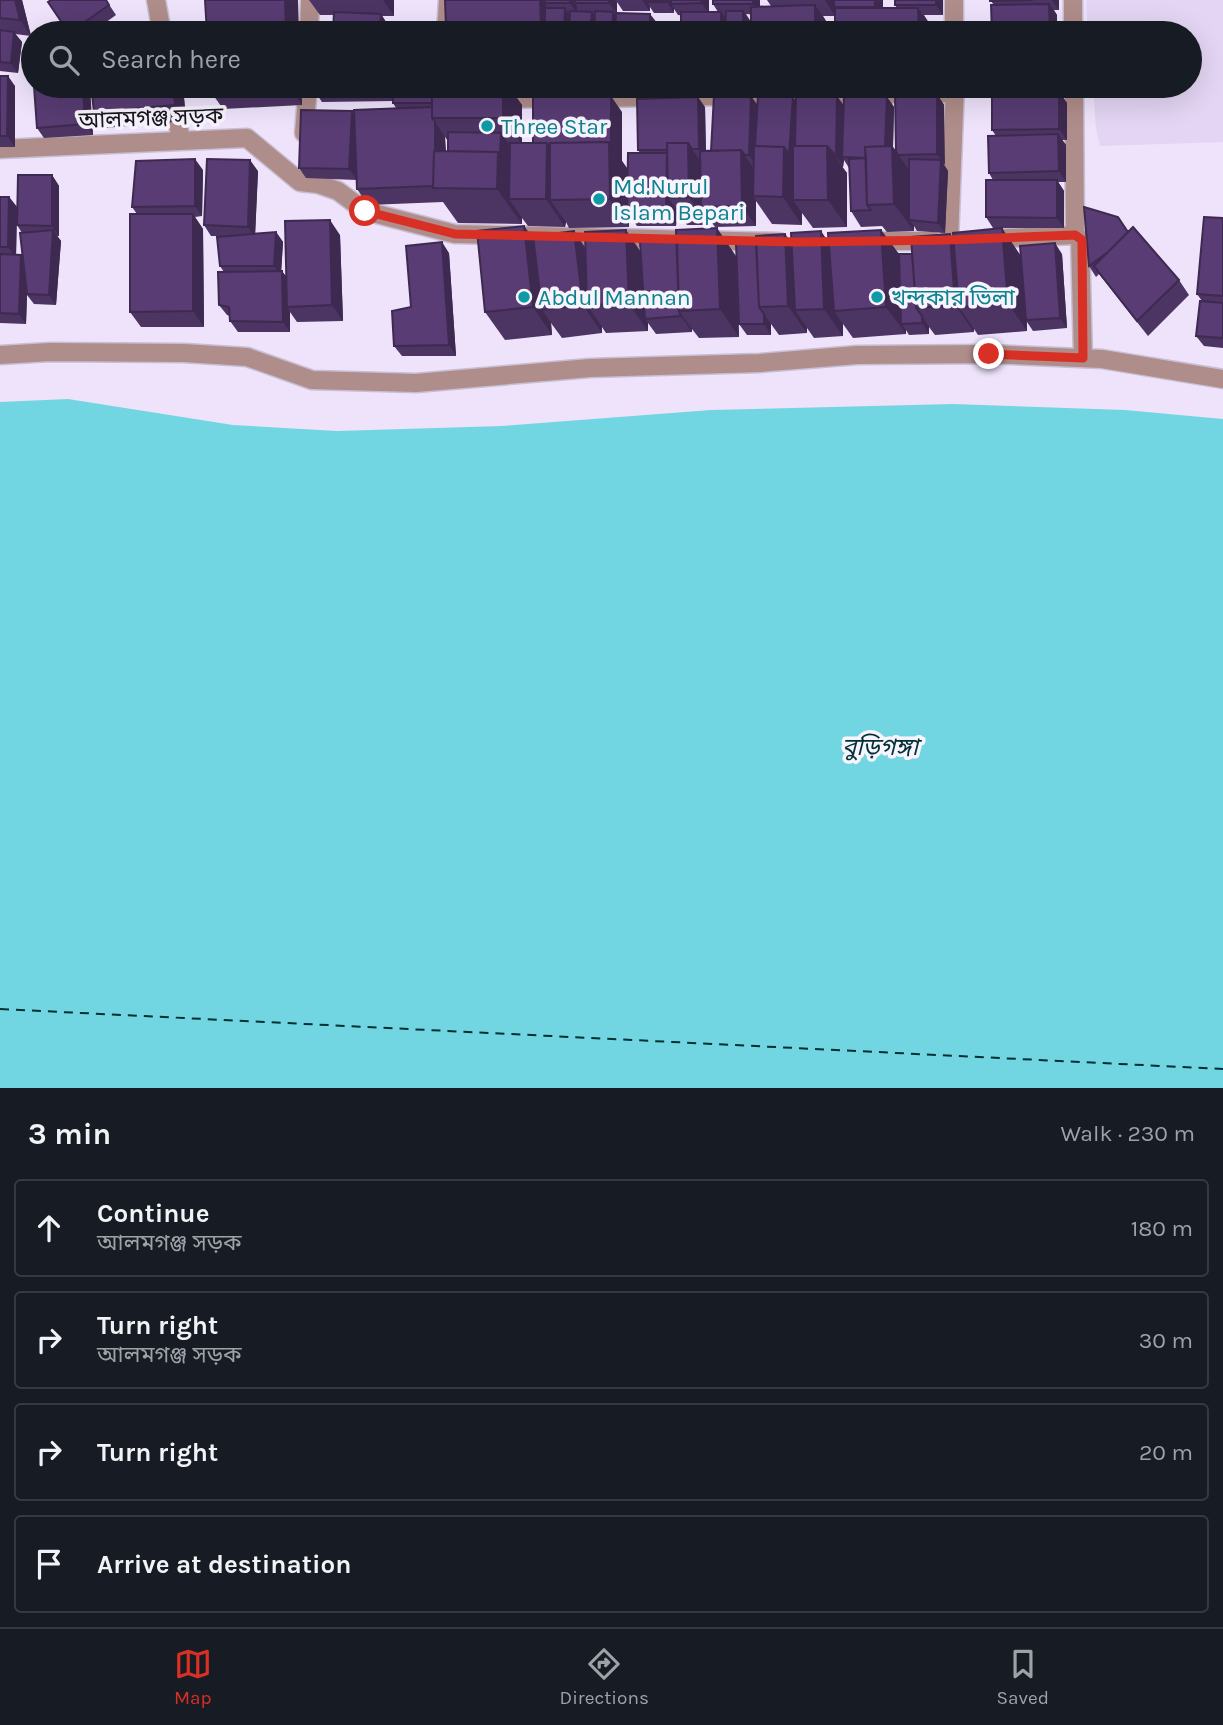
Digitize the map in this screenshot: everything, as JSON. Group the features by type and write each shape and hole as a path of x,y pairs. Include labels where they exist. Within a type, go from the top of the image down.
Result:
{"street":[{"path":"156,0 160,21"},
{"path":"309,21 310,0"},
{"path":"446,21 447,0"},
{"path":"954,0 954,21"},
{"path":"1073,0 1073,21"},
{"path":"173,98 181,141"},
{"path":"300,182 308,98"},
{"path":"476,99 524,98"},
{"path":"948,240 955,98"},
{"path":"1074,98 1075,235"},
{"name":"আলমগঞ্জ সড়ক","path":"0,149 247,138 300,182 318,184 338,191 365,211 454,227 799,242"},
{"path":"853,242 1075,235 1082,240 1083,358"},
{"path":"0,355 50,352 234,356 247,357 313,380 416,383 590,368 760,363 857,355 989,354 1102,359 1223,379"}],"shaded area":[{"path":"1086,0 1223,0 1223,142 1100,146 1094,98 1202,98 1202,21 1087,21"}],"water":[{"name":"বুড়িগঙ্গা","path":"68,399 233,425 337,431 502,426 711,410 953,404 1125,410 1223,419 1223,1088 0,1088 0,402"}],"building":[{"path":"0,0 15,0 20,20 0,18"},
{"path":"106,0 109,5 86,21 61,21 48,2"},
{"path":"205,0 285,0 286,21 206,21"},
{"path":"445,0 540,0 541,21 446,21"},
{"path":"545,0 570,0 570,3 545,3"},
{"path":"575,0 609,0 609,3 575,3"},
{"path":"667,0 667,2 647,2"},
{"path":"671,0 701,0 702,3 671,4"},
{"path":"713,0 753,0 753,4 713,4"},
{"path":"834,0 875,0 875,7 834,7"},
{"path":"895,0 936,0 936,5 895,5"},
{"path":"1049,4 1050,21 992,21 991,5"},
{"path":"815,5 815,21 751,21 751,7"},
{"path":"545,8 565,8 564,21 545,21"},
{"path":"835,8 918,8 919,21 835,21"},
{"path":"570,11 592,12 591,21 570,21"},
{"path":"595,11 613,12 613,21 595,21"},
{"path":"726,11 743,11 743,21 726,21"},
{"path":"334,12 381,14 381,21 334,21"},
{"path":"681,12 721,12 721,21 681,21"},
{"path":"616,13 650,14 650,21 616,21"},
{"path":"0,30 14,32 11,63 0,62"},
{"path":"0,76 8,76 7,136 0,136"},
{"path":"35,98 84,98 85,124 37,128"},
{"path":"92,98 174,98 175,105 94,112"},
{"path":"393,98 432,98 432,103 393,103"},
{"path":"432,98 503,98 503,118 432,118"},
{"path":"533,98 611,98 611,145 609,142 550,143 550,147 547,143 533,143"},
{"path":"698,98 699,149 692,149 688,143 667,143 667,150 638,150 637,99"},
{"path":"714,98 751,98 749,155 745,155 741,150 711,151"},
{"path":"758,98 793,98 789,154 784,147 755,146"},
{"path":"796,98 837,98 836,156 827,146 795,146"},
{"path":"844,98 887,98 885,146 865,147 866,158 842,157"},
{"path":"895,98 937,98 937,154 898,155"},
{"path":"992,98 1059,98 1059,129 992,130"},
{"path":"432,107 432,118 435,122 433,186 357,189 354,110"},
{"path":"301,110 352,111 349,169 299,168"},
{"path":"448,132 501,133 500,155 498,152 448,151"},
{"path":"1058,134 1059,171 989,173 988,136"},
{"path":"609,142 610,199 550,200 550,143"},
{"path":"510,143 547,143 546,199 509,199"},
{"path":"667,143 688,143 689,197 668,198"},
{"path":"754,146 784,147 783,197 753,196"},
{"path":"793,146 827,146 828,200 793,200"},
{"path":"892,146 894,204 867,205 865,147"},
{"path":"741,150 742,206 701,207 700,151"},
{"path":"434,151 498,152 497,189 433,188"},
{"path":"628,153 667,153 666,211 627,210"},
{"path":"866,158 867,205 871,210 851,211 849,159"},
{"path":"195,159 195,206 132,207 136,161"},
{"path":"207,159 250,160 248,227 204,225"},
{"path":"909,159 941,160 938,223 909,220"},
{"path":"18,175 52,175 52,226 17,225"},
{"path":"986,180 1057,180 1057,218 986,217"},
{"path":"0,197 9,197 8,247 0,247"},
{"path":"1084,207 1118,217 1128,232 1089,266"},
{"path":"130,214 193,214 193,311 130,312"},
{"path":"1204,217 1223,218 1223,296 1197,294"},
{"path":"330,220 332,305 287,307 285,221"},
{"path":"524,226 533,307 485,312 477,231"},
{"path":"1133,227 1179,280 1137,321 1094,266"},
{"path":"717,228 720,309 679,311 676,230"},
{"path":"1002,228 1008,303 959,307 953,233"},
{"path":"53,230 49,295 27,294 20,233"},
{"path":"626,230 629,304 587,305 585,232"},
{"path":"881,230 886,307 834,311 828,233"},
{"path":"574,231 583,305 542,310 533,236"},
{"path":"821,231 824,309 795,310 791,233"},
{"path":"276,232 274,266 220,266 217,237"},
{"path":"785,234 788,306 759,307 756,236"},
{"path":"950,234 955,305 916,308 911,237"},
{"path":"677,239 681,316 645,319 640,242"},
{"path":"442,242 449,345 394,346 392,311 411,307 406,246"},
{"path":"1055,243 1060,318 1026,320 1020,246"},
{"path":"736,244 756,244 759,307 764,314 764,324 739,324"},
{"path":"0,254 21,255 19,314 0,313"},
{"path":"899,254 912,254 916,308 922,316 922,323 901,324"},
{"path":"282,271 283,322 230,321 229,307 219,305 218,272"},
{"path":"1200,301 1223,303 1223,338 1196,336"}],"ferry route":[{"path":"0,1009 1223,1069"}],"place":[{"name":"Three Star","path":"487,126"},
{"name":"Md.Nurul Islam Bepari","path":"599,199"},
{"name":"Abdul Mannan","path":"524,297"},
{"name":"খন্দকার ভিলা","path":"877,297"}],"route":[{"path":"365,211 455,234 799,242 1079,237 1082,240 1083,358 989,354"}]}
